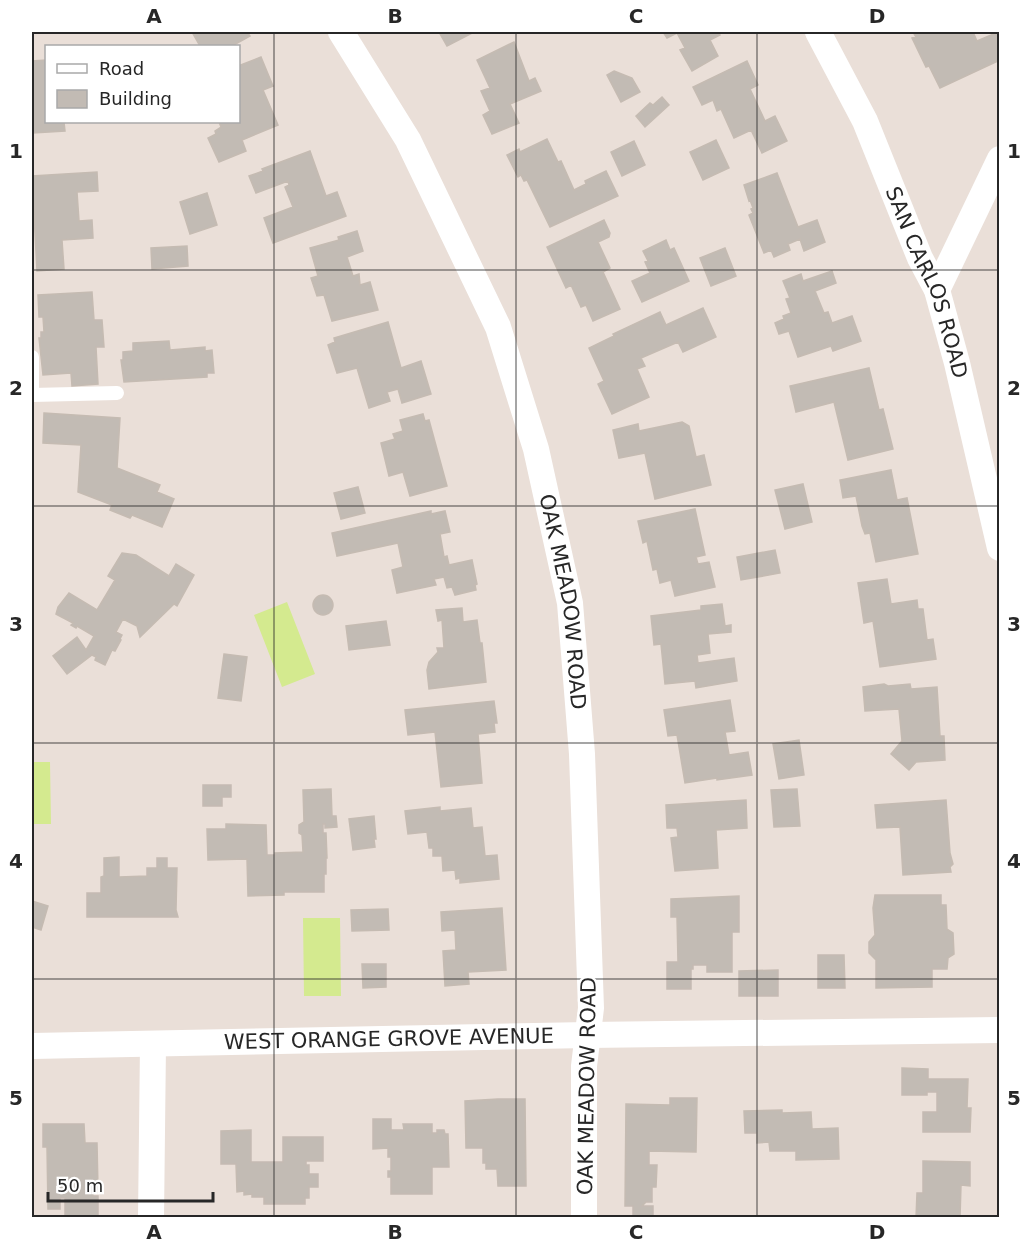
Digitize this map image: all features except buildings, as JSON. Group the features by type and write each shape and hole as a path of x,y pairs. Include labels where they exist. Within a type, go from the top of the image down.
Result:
{"street":[{"name":"OAK MEADOW ROAD","path":"340,32 408,140 498,327 536,449 570,603 582,754 591,1008 584,1066 584,1218"},
{"name":"SAN CARLOS ROAD","path":"818,32 865,121 920,258 937,290 957,363 999,548"},
{"path":"937,290 999,159"},
{"name":"WEST ORANGE GROVE AVENUE","path":"32,1046 588,1035 999,1030"},
{"path":"151,1218 153,1044"}],"lane":[{"path":"32,357 32,390"},
{"path":"32,395 117,393"}],"green space":[{"path":"287,602 315,674 282,687 254,615"},
{"path":"32,762 50,762 51,824 32,824"},
{"path":"303,918 340,918 341,996 304,996"}]}
